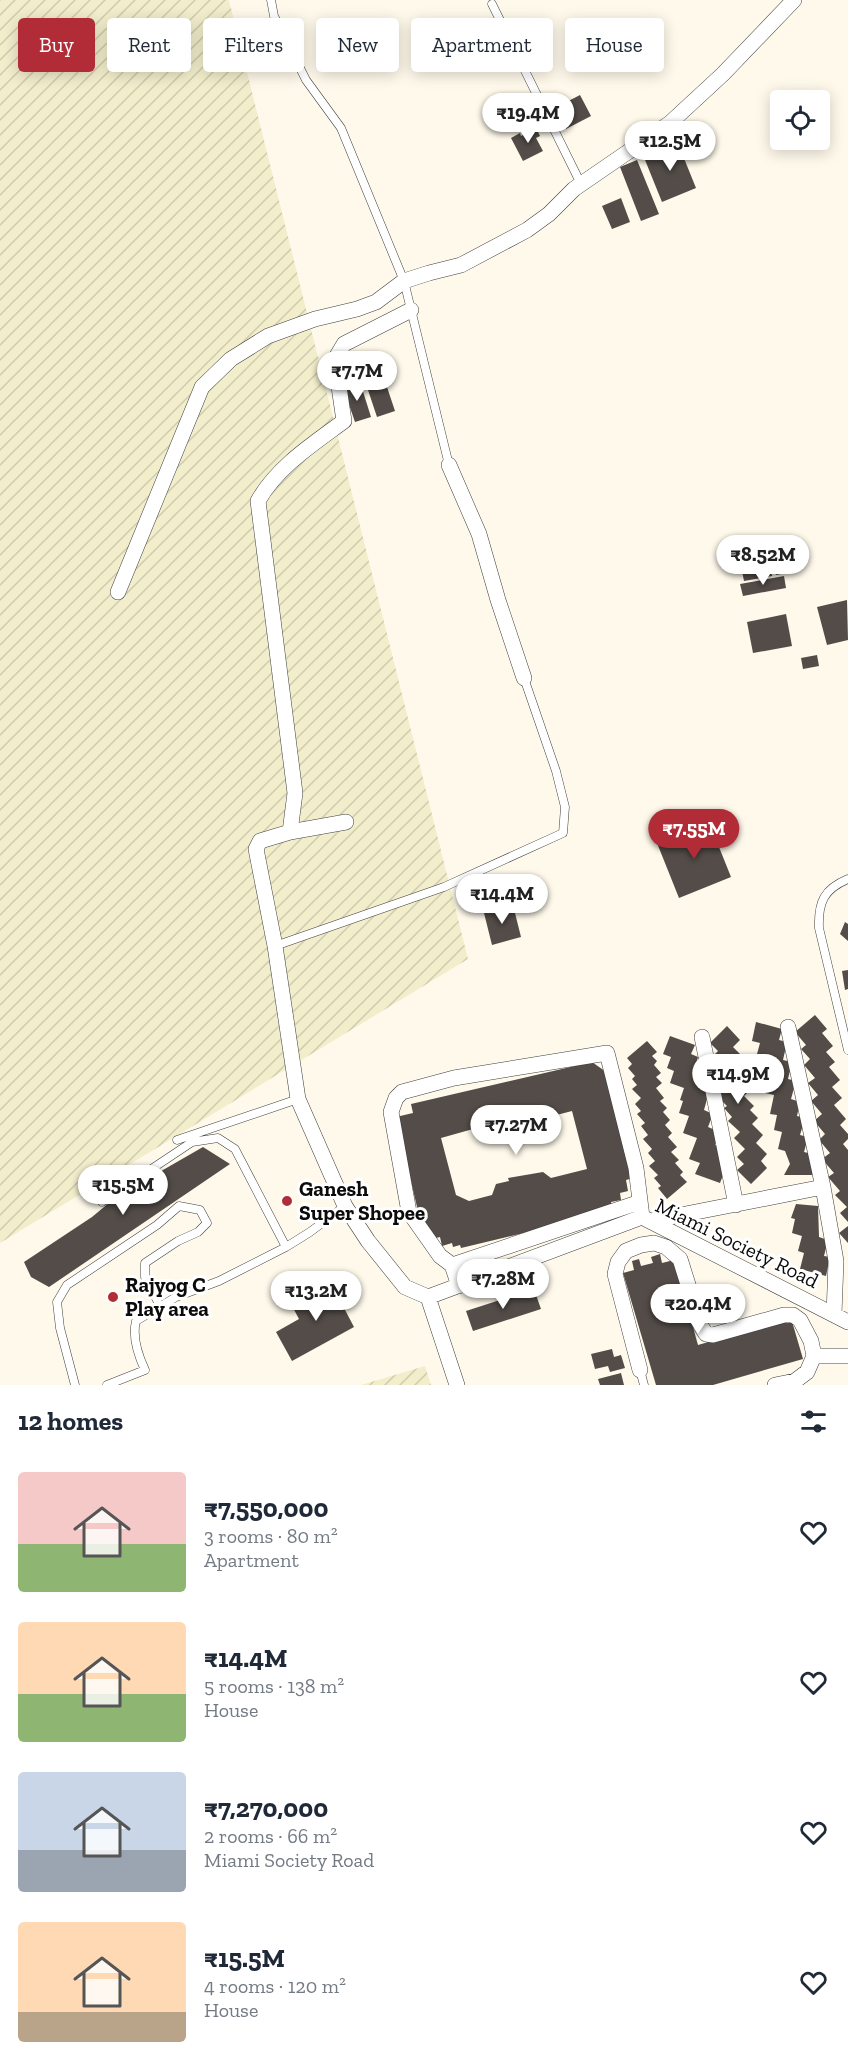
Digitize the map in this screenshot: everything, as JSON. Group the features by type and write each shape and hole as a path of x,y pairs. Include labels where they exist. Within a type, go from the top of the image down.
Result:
{"street":[{"path":"118,591 202,387 231,359 268,336 315,319 376,302 404,281 461,265 527,230 549,214 581,184 670,123 723,74 794,0"},
{"path":"290,832 296,793 258,501 265,489 302,452 344,421 335,360 344,344 411,310"},
{"path":"449,465 478,534 524,678"},
{"path":"346,822 290,832 260,841 256,849 275,946 298,1099 345,1206 368,1241 405,1287 428,1297 457,1385"},
{"path":"788,1027 823,1187 836,1261 841,1318"},
{"path":"702,1037 736,1205"},
{"path":"459,1286 452,1265 440,1256 409,1212 391,1112 396,1098 402,1092 454,1078 607,1053 636,1168 644,1214"},
{"path":"452,1265 552,1232 644,1214 736,1205 823,1187"},
{"name":"Miami Society Road","path":"428,1297 644,1214 841,1318"},
{"path":"552,1232 559,1248"},
{"path":"639,1370 615,1274 618,1262 626,1251 647,1244 666,1247 680,1259 701,1326 706,1334 714,1335 784,1315 793,1315 800,1320 814,1356 807,1372 795,1381 776,1385"},
{"path":"814,1356 848,1356"}],"lane":[{"path":"271,0 274,16 306,80 341,128 404,281 449,465"},
{"path":"492,4 581,184"},
{"path":"275,946 444,887 563,833 565,807 556,771 524,678"},
{"path":"848,879 826,892 818,913 819,928 848,1050"},
{"path":"177,1140 298,1099"},
{"path":"102,1202 192,1142 218,1138 235,1149 286,1247"},
{"path":"75,1385 60,1328 57,1302 67,1285 157,1225 179,1206 200,1210 207,1223 198,1232 178,1240 145,1263 145,1277 160,1306"},
{"path":"106,1385 144,1370 136,1344 134,1329 136,1321 176,1297 219,1281 286,1247 345,1206"},
{"path":"639,1370 645,1385"}],"shaded area":[{"path":"0,0 229,0 233,18 203,18 203,72 247,72 468,959 0,1243"},
{"path":"425,1366 431,1385 361,1385"}],"building":[{"path":"580,95 591,116 566,129 555,108"},
{"path":"536,128 540,136 536,138 543,151 523,161 511,138 520,133 521,136"},
{"path":"677,141 696,188 662,202 643,155"},
{"path":"637,160 659,214 641,221 620,167"},
{"path":"621,198 630,222 612,229 602,206"},
{"path":"382,372 395,411 377,417 364,378"},
{"path":"360,382 371,417 355,422 343,387"},
{"path":"789,542 796,571 776,575 770,546"},
{"path":"766,546 772,576 744,581 741,566 749,565 747,550"},
{"path":"784,576 786,588 743,596 740,584"},
{"path":"847,600 848,640 827,645 817,607"},
{"path":"786,614 792,646 753,653 747,622"},
{"path":"817,655 819,666 803,669 801,658"},
{"path":"709,822 731,877 679,898 657,843"},
{"path":"513,905 521,937 492,945 484,913"},
{"path":"845,922 848,924 848,941 840,934"},
{"path":"848,970 848,989 845,990 842,971"},
{"path":"815,1015 827,1029 822,1033 833,1046 826,1052 835,1062 829,1067 840,1080 832,1087 842,1098 834,1105 846,1119 840,1125 848,1134 848,1139 843,1144 848,1150 848,1222 840,1213 847,1207 835,1195 840,1191 828,1177 834,1173 822,1159 830,1153 819,1140 825,1134 814,1121 822,1114 811,1101 818,1095 808,1083 815,1078 804,1065 810,1059 801,1049 806,1045 795,1032"},
{"path":"756,1022 782,1029 779,1040 787,1042 783,1060 792,1062 788,1079 796,1081 791,1099 800,1102 797,1116 805,1118 800,1135 808,1137 804,1152 812,1154 812,1175 784,1175 790,1164 785,1151 778,1149 782,1132 774,1130 777,1115 770,1114 774,1095 765,1093 770,1076 761,1074 766,1056 757,1054 760,1043 752,1041"},
{"path":"727,1026 740,1040 733,1047 741,1055 733,1063 742,1072 734,1080 747,1093 744,1096 754,1106 750,1110 758,1118 752,1124 763,1135 756,1143 767,1154 761,1161 767,1168 751,1184 737,1170 744,1164 737,1157 745,1149 734,1138 740,1132 728,1121 732,1117 724,1108 727,1106 717,1096 725,1088 712,1075 720,1067 711,1058 718,1051 710,1043"},
{"path":"670,1036 695,1045 691,1054 698,1057 695,1067 702,1070 696,1083 710,1088 704,1110 713,1114 708,1127 720,1132 715,1145 724,1148 719,1161 727,1165 720,1183 695,1174 700,1163 689,1159 697,1138 683,1133 689,1116 679,1113 684,1088 670,1083 674,1071 667,1068 671,1057 663,1054"},
{"path":"647,1041 657,1052 652,1056 657,1061 654,1065 661,1073 656,1077 662,1083 656,1088 664,1098 660,1101 667,1108 663,1112 670,1120 665,1125 672,1133 668,1137 677,1147 671,1152 679,1160 675,1163 683,1172 680,1175 687,1182 667,1199 658,1188 661,1186 654,1178 658,1175 649,1166 655,1161 648,1153 652,1149 643,1139 648,1135 641,1126 645,1123 637,1114 641,1111 635,1104 641,1098 632,1089 637,1085 632,1079 635,1076 628,1068 632,1064 627,1058"},
{"path":"592,1062 609,1074 633,1178 626,1180 628,1191 620,1193 621,1200 611,1202 612,1205 604,1214 461,1248 460,1245 453,1247 452,1243 442,1246 440,1237 432,1239 421,1224 396,1117 413,1113 411,1104","holes":["572,1111 587,1169 551,1178 543,1172 508,1178 509,1181 496,1184 492,1195 469,1201 456,1195 441,1138 473,1129 482,1134 485,1142 521,1133 518,1125"]},
{"path":"203,1147 230,1164 49,1287 31,1277 24,1262 92,1217 116,1197"},
{"path":"796,1204 818,1206 819,1237 828,1240 824,1256 830,1257 826,1276 800,1269 804,1253 798,1251 802,1236 792,1233 795,1219 791,1218"},
{"path":"848,1226 848,1243 839,1233"},
{"path":"660,1254 662,1263 674,1260 698,1345 791,1318 803,1359 713,1385 656,1385 623,1273 634,1270 632,1261 639,1259 641,1266 653,1263 651,1257"},
{"path":"341,1284 352,1303 344,1308 354,1327 292,1361 276,1332 299,1319 291,1304 311,1293 315,1298"},
{"path":"534,1289 541,1309 473,1331 466,1311"},
{"path":"612,1349 614,1357 621,1355 625,1368 610,1372 608,1366 595,1369 591,1354"},
{"path":"621,1373 624,1385 600,1385 598,1379"}],"place":[{"name":"Ganesh Super Shopee","path":"287,1201"},
{"name":"Rajyog C Play area","path":"113,1297"}]}
